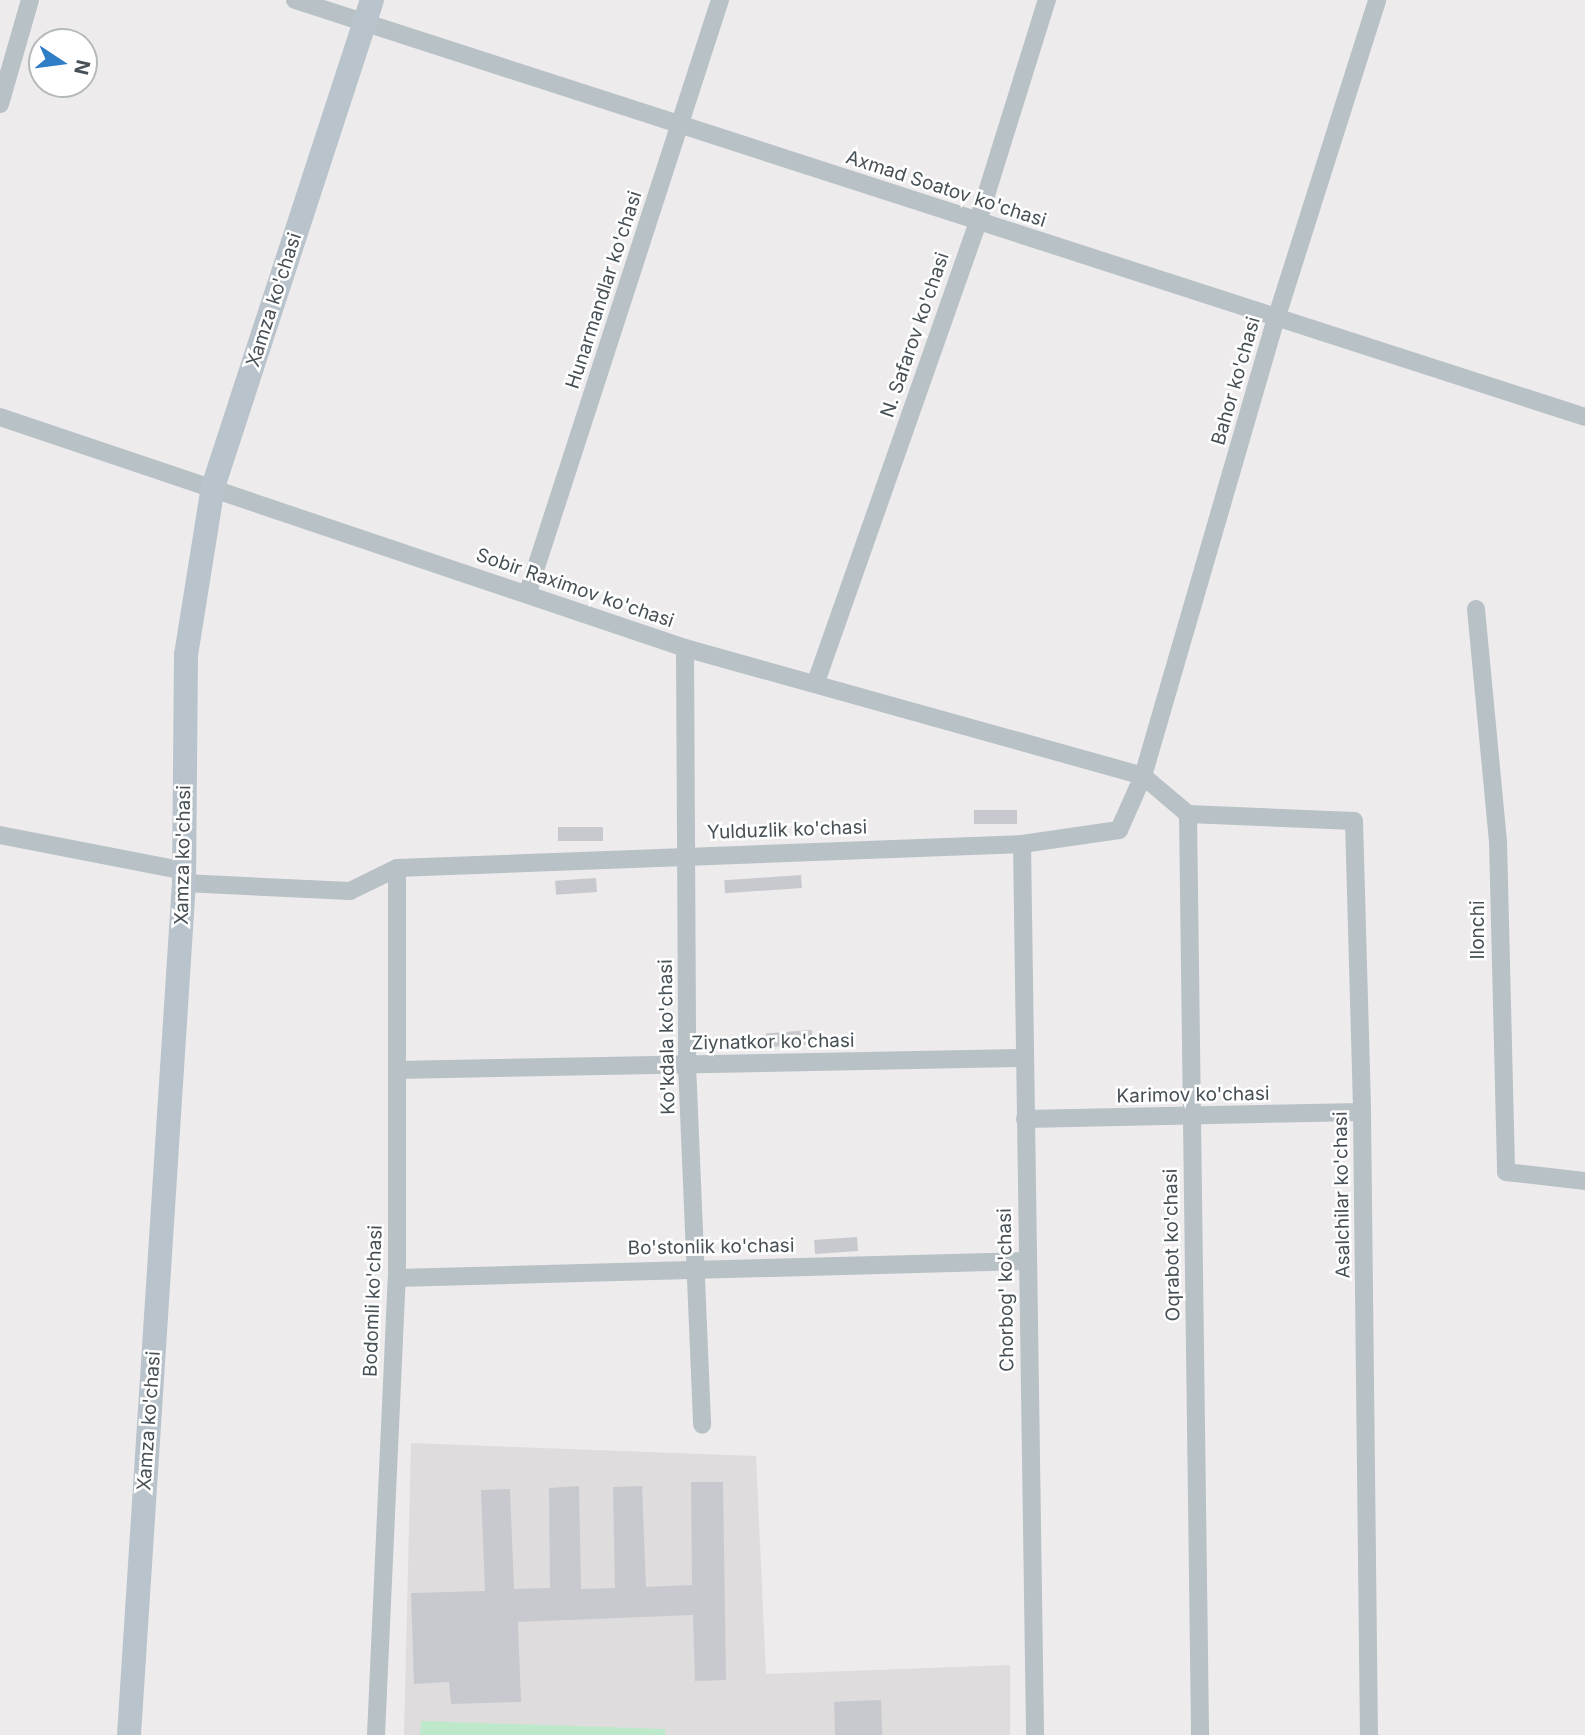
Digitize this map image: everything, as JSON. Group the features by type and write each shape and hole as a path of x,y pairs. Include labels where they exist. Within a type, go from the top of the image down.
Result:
{"main road":[{"name":"Xamza ko'chasi","path":"129,1735 184,877 186,655 213,487 368,11"}],"street":[{"path":"0,104 30,0"},
{"name":"Axmad Soatov ko'chasi","path":"295,0 368,11 679,126 1585,417"},
{"name":"Hunarmandlar ko'chasi","path":"528,592 720,0"},
{"name":"N. Safarov ko'chasi","path":"816,682 978,221 1047,0"},
{"name":"Bahor ko'chasi","path":"1143,776 1277,316 1377,0"},
{"name":"Sobir Raximov ko'chasi","path":"0,417 528,592 685,648 816,682 1143,776"},
{"name":"Ilonchi","path":"1476,609 1499,841 1506,1171 1585,1181"},
{"name":"Ko'kdala ko'chasi","path":"685,648 687,1064 702,1425"},
{"path":"1143,776 1188,814"},
{"name":"Yulduzlik ko'chasi","path":"397,868 684,854 1022,844 1119,830 1143,776"},
{"name":"Asalchilar ko'chasi","path":"1188,814 1354,821 1363,1112 1369,1735"},
{"name":"Oqrabot ko'chasi","path":"1188,814 1200,1735"},
{"path":"0,835 184,877 350,891 397,868"},
{"name":"Chorbog' ko'chasi","path":"1022,844 1023,1058 1035,1735"},
{"name":"Bodomli ko'chasi","path":"376,1735 397,1278 397,868"},
{"name":"Ziynatkor ko'chasi","path":"397,1070 1023,1058"},
{"name":"Karimov ko'chasi","path":"1025,1119 1363,1112"},
{"name":"Bo'stonlik ko'chasi","path":"397,1278 697,1268 1026,1262"}],"shaded area":[{"path":"411,1443 756,1456 766,1674 1010,1665 1010,1735 404,1735"}],"green space":[{"path":"421,1721 665,1729 665,1735 420,1735"}],"building":[{"path":"974,810 1017,810 1017,824 974,824"},
{"path":"558,827 603,827 603,841 558,841"},
{"path":"801,875 802,888 725,893 724,880"},
{"path":"596,878 597,892 556,895 555,881"},
{"path":"812,1030 813,1044 767,1047 766,1033"},
{"path":"857,1237 858,1251 815,1254 814,1240"},
{"path":"691,1482 723,1482 726,1680 695,1681 693,1615 518,1622 521,1702 451,1704 449,1682 414,1684 411,1593 485,1591 481,1490 510,1489 514,1589 550,1588 549,1488 579,1486 581,1589 615,1588 613,1487 642,1486 646,1587 692,1585"},
{"path":"881,1700 882,1735 835,1735 834,1702"}]}
